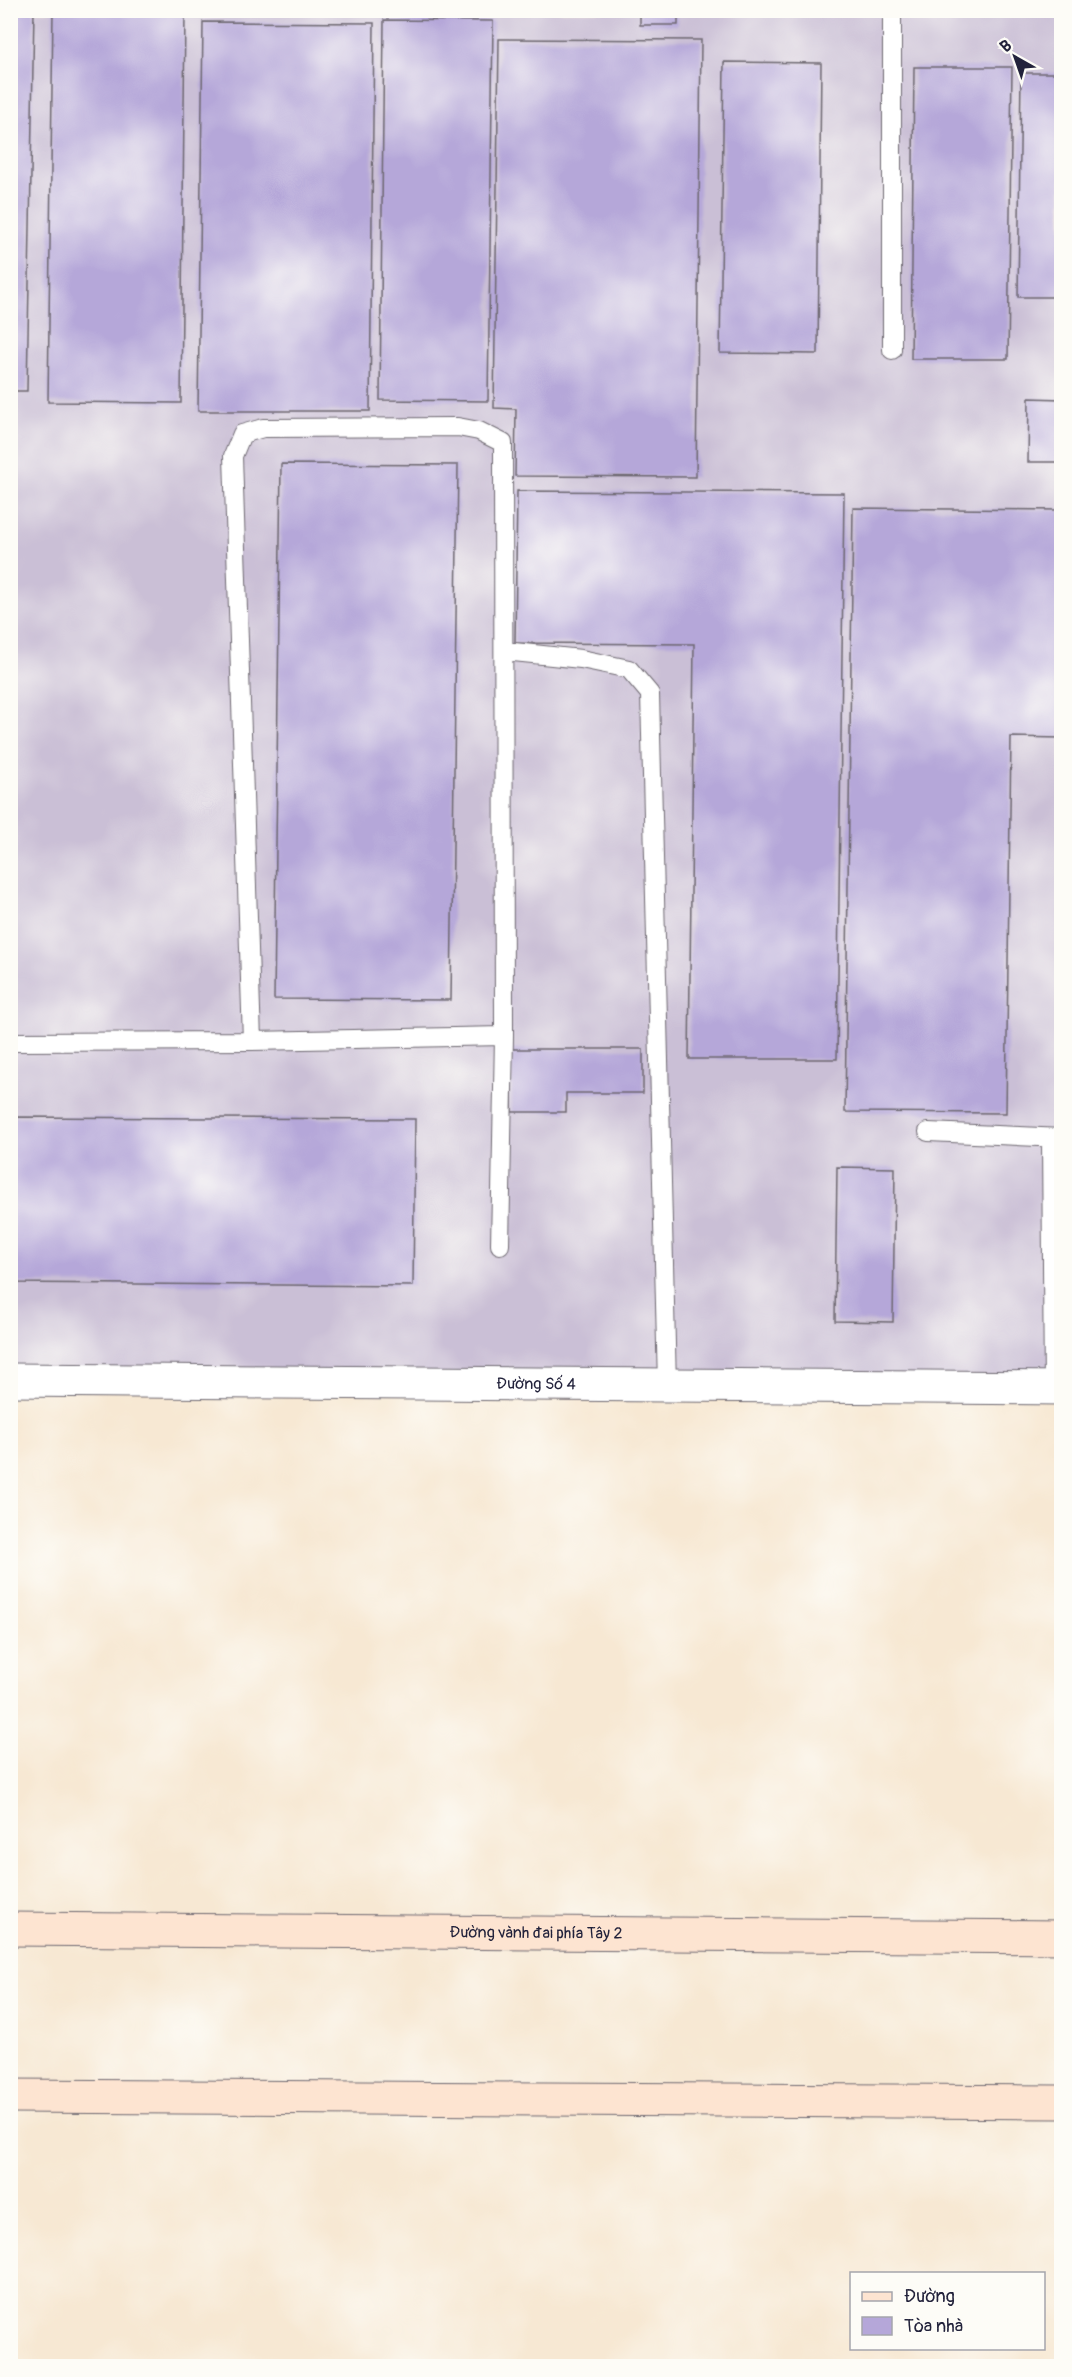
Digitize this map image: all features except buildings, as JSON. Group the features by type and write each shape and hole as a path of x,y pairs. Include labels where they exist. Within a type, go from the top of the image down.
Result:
{"main road":[{"name":"Đường vành đai phía Tây 2","path":"10,1929 1062,1937"},
{"path":"10,2096 1062,2102"}],"street":[{"name":"Đường Số 4","path":"10,1380 1057,1389"}],"lane":[{"path":"892,10 892,350"},
{"path":"252,1041 233,456 242,434 263,428 458,427 479,431 503,443 504,1036 500,1245"},
{"path":"504,651 580,659 630,669 650,694 667,1385"},
{"path":"10,1042 252,1041 504,1036"},
{"path":"928,1132 1057,1138 1057,1389"}],"shaded area":[{"path":"11,11 1061,11 1061,1380 11,1373"}]}
